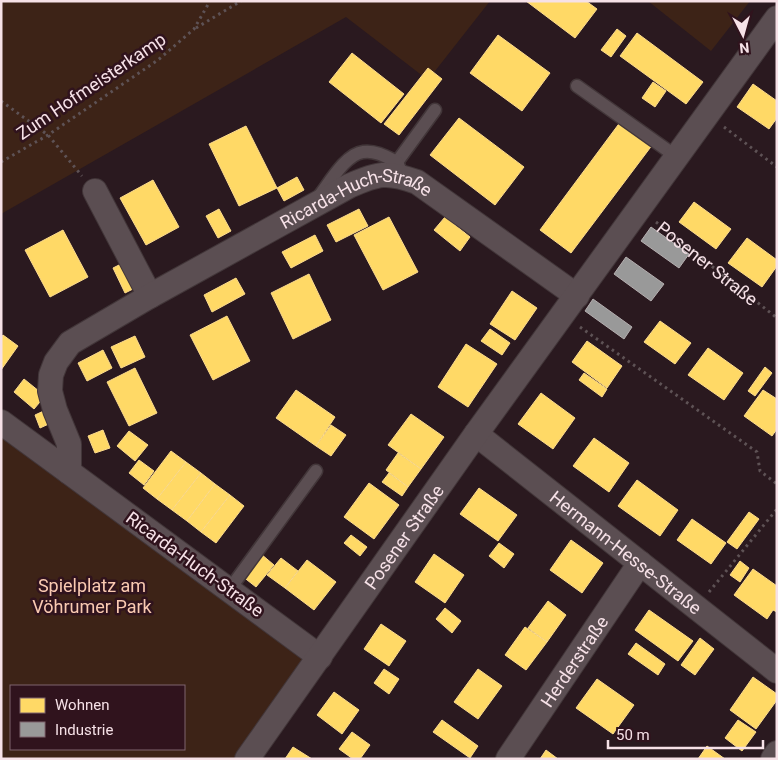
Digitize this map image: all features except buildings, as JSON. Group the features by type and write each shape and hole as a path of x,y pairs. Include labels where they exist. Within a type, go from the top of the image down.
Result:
{"street":[{"name":"Posener Straße","path":"247,759 476,434 564,315 777,18"},
{"name":"Ricarda-Huch-Straße","path":"70,472 69,444 55,410 50,391 51,375 56,362 70,343 150,296 349,186 371,176 396,174 400,169 577,296"},
{"path":"95,191 150,296"},
{"name":"Ricarda-Huch-Straße","path":"1,422 320,656"},
{"name":"Hermann-Hesse-Straße","path":"476,434 777,671"},
{"name":"Herderstraße","path":"508,759 640,563"},
{"path":"773,759 777,753"}],"lane":[{"path":"577,86 677,157"},
{"path":"400,169 436,110"},
{"path":"229,590 316,471"}],"path":[{"name":"Zum Hofmeisterkamp","path":"194,29 210,1"},
{"name":"Zum Hofmeisterkamp","path":"1,162 48,135 158,60 194,29 241,1"},
{"path":"1,101 48,135 95,191"},
{"path":"707,115 777,167"},
{"name":"Posener Straße","path":"640,209 777,318"},
{"path":"564,315 757,452 760,471 777,484"},
{"path":"696,608 777,509"}],"green space":[{"path":"1,1 490,1 428,80 346,17 1,214"},
{"path":"648,1 750,1 711,51"},
{"name":"Spielplatz am Vöhrumer Park","path":"1,411 320,657 247,759 1,759"}]}
